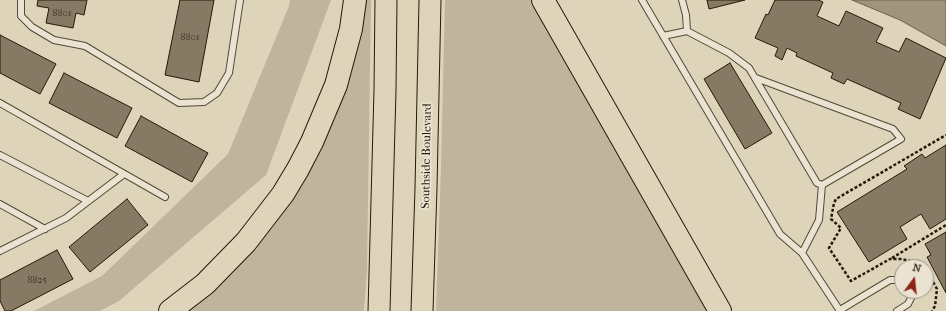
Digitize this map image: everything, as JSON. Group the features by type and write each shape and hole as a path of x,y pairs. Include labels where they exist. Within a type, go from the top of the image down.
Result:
{"highway":[{"path":"170,311 204,284 225,264 259,226 286,188 312,142 336,85 351,29 355,0"},
{"path":"379,311 386,0"},
{"name":"Southside Boulevard","path":"422,311 428,142 430,0"},
{"path":"543,0 720,311"}],"lane":[{"path":"21,0 21,16 32,27 54,40 85,46 179,103 204,102 217,93 228,73 240,0"},
{"path":"642,0 780,234 802,252 840,311 890,280 894,280"},
{"path":"682,0 686,15 687,31"},
{"path":"663,36 687,31 729,53 749,68 817,183 822,185"},
{"path":"756,78 893,130 901,139 822,185"},
{"path":"0,102 165,197"},
{"path":"0,155 88,201"},
{"path":"0,251 66,218 124,174"},
{"path":"802,252 819,220 822,185"},
{"path":"0,204 45,229"},
{"path":"897,311 908,304 910,299"}],"path":[{"path":"946,135 836,199 832,219 840,225 841,228 830,245 830,248 851,281 946,225"},
{"path":"932,311 935,306 936,289 934,285"}],"shaded area":[{"path":"290,0 331,0 266,175 119,301 100,311 34,311 102,276 228,154 289,6"},
{"path":"361,0 371,0 367,269 364,311 178,311 279,209"},
{"path":"445,0 532,0 711,311 436,311"},
{"path":"852,0 946,0 946,46 900,20"}],"building":[{"path":"38,0 87,0 84,15 76,13 73,28 46,23 49,8 37,6"},
{"path":"180,0 214,0 199,82 165,75"},
{"path":"707,0 745,0 709,9"},
{"path":"775,0 818,0 823,2 817,16 839,26 846,11 883,28 876,42 899,52 906,38 946,58 920,119 898,109 901,103 847,79 844,84 831,78 833,73 796,56 797,53 787,48 782,60 775,56 778,48 755,38 766,14 768,15"},
{"path":"0,35 56,64 40,94 0,73"},
{"path":"730,63 772,133 745,149 704,79"},
{"path":"64,73 132,108 117,138 49,103"},
{"path":"141,116 208,153 192,182 125,146"},
{"path":"946,145 946,219 930,229 921,214 900,227 907,239 869,262 837,212 907,169 904,166 922,154 925,158"},
{"path":"127,199 148,225 90,272 69,247"},
{"path":"946,232 946,293 934,270 934,259 928,259 927,257 931,255 925,244"},
{"path":"57,250 73,279 11,311 5,311 0,301 0,280"}]}
